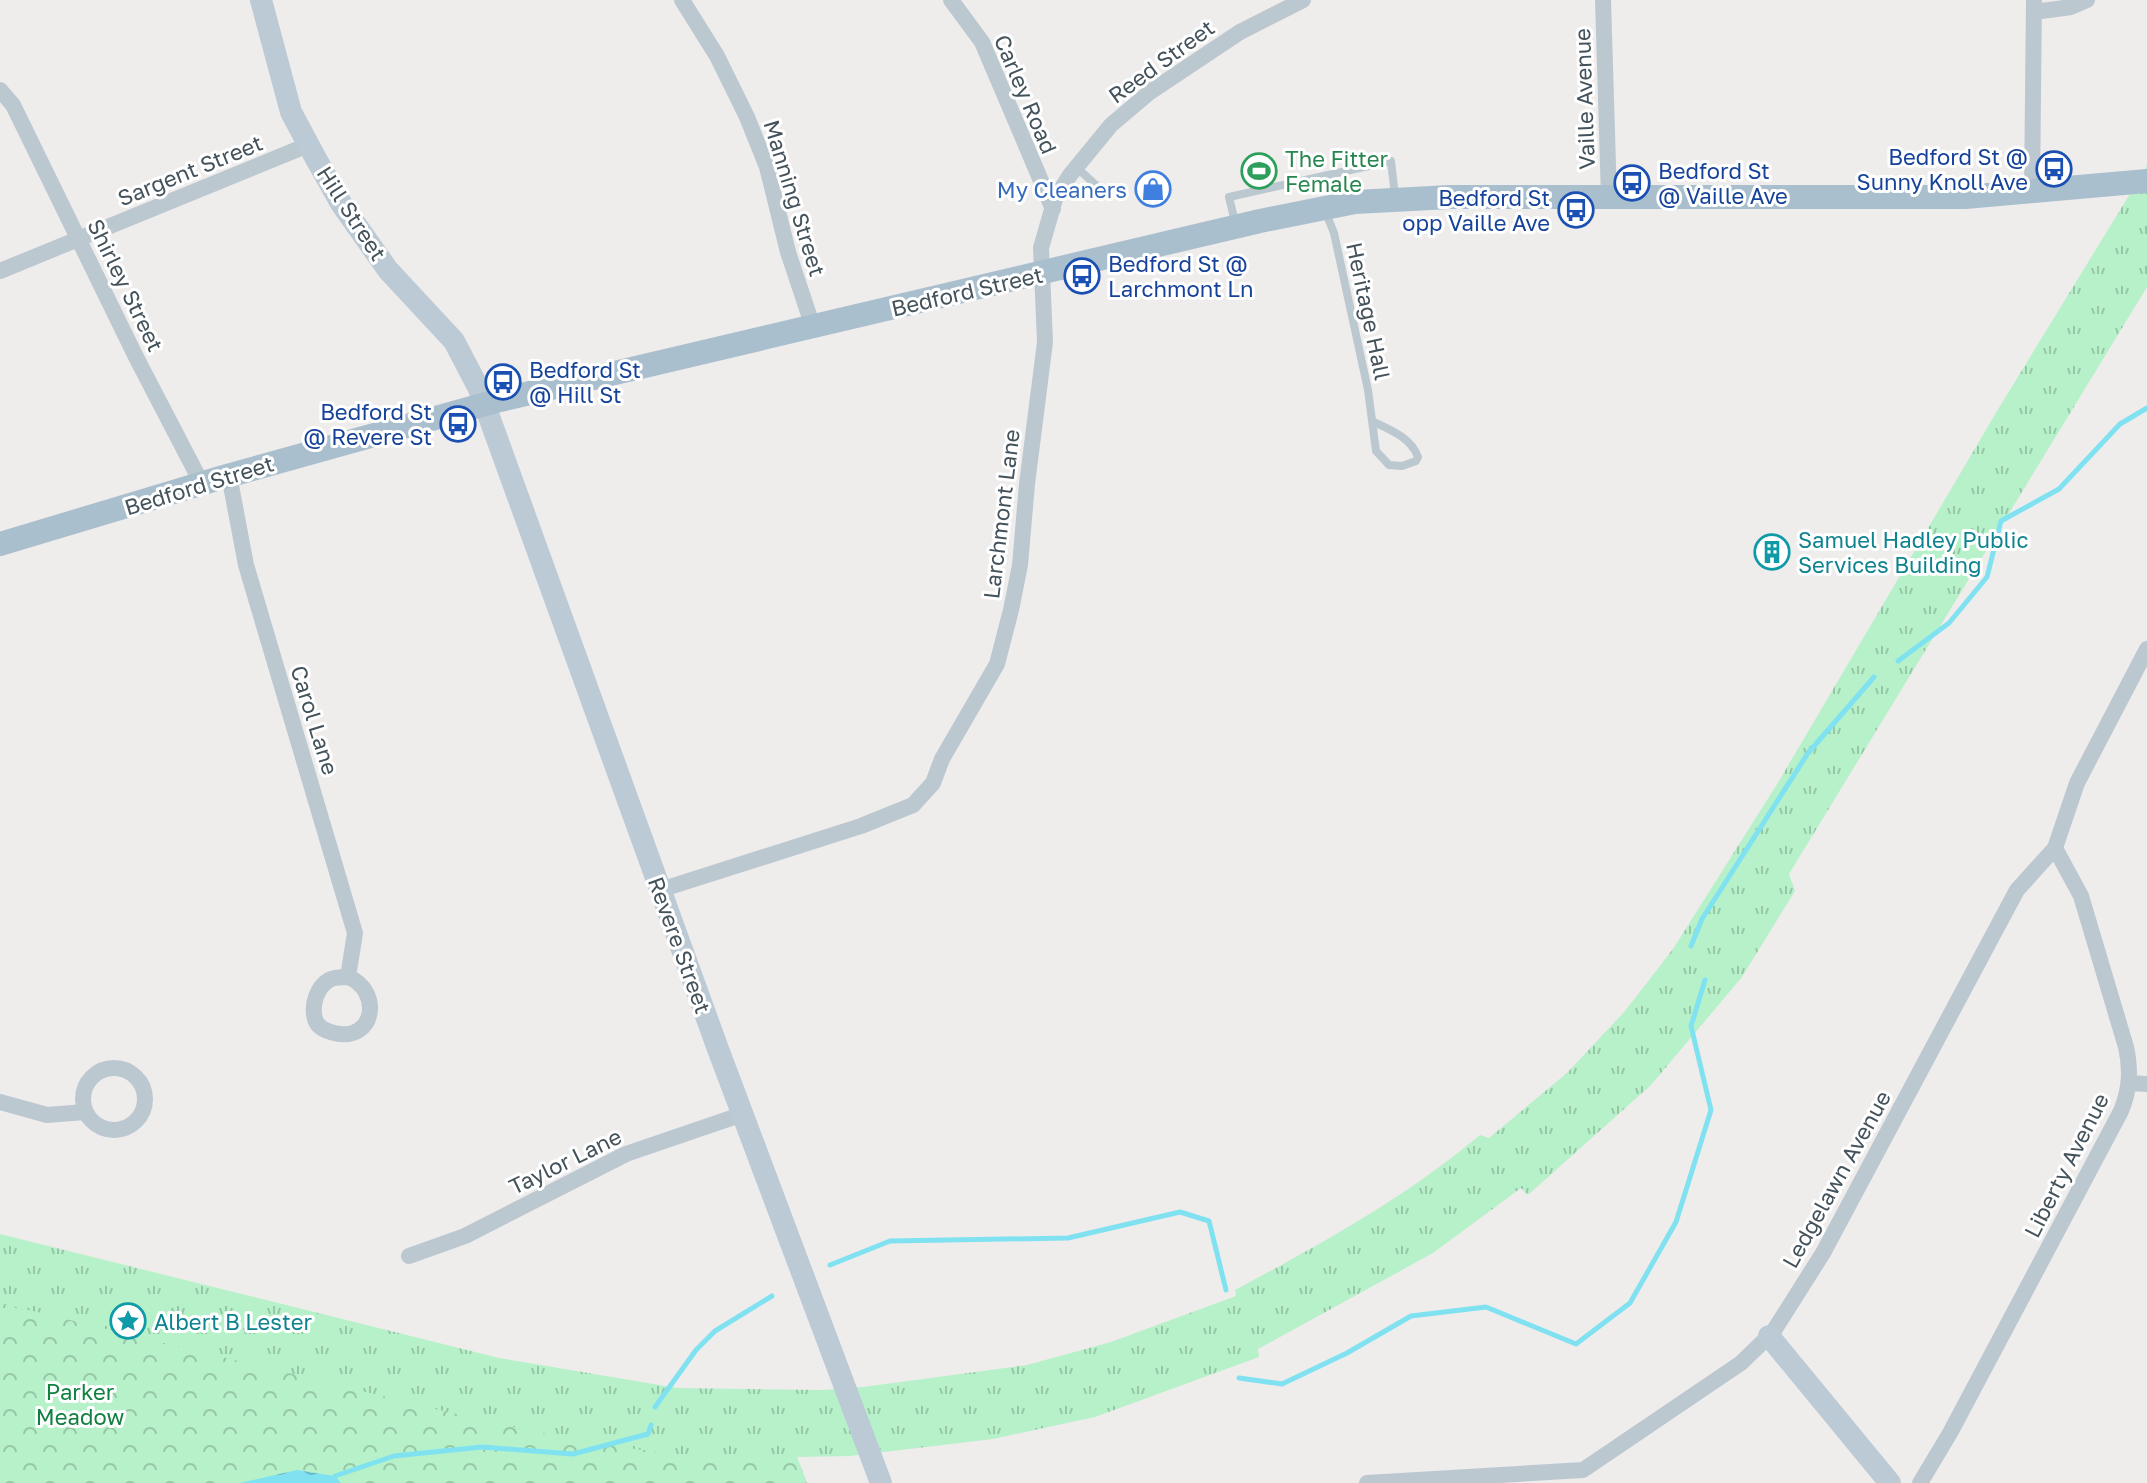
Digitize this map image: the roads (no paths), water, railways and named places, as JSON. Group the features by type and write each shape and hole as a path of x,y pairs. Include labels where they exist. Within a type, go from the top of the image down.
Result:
{"main road":[{"name":"Bedford Street","path":"1,541 485,404 1236,226 1355,202 1965,197 2147,181"}],"street":[{"name":"Hill Street","path":"261,0 291,112 308,145 342,205 388,270 454,341 485,404"},
{"name":"Manning Street","path":"682,0 717,56 747,117 765,162 788,252 813,327"},
{"name":"Carley Road","path":"951,0 982,42 1053,209"},
{"name":"Reed Street","path":"1041,273 1041,248 1055,199 1076,167 1111,125 1150,92 1240,32 1303,0"},
{"name":"Vaille Avenue","path":"1603,0 1609,198"},
{"path":"2032,190 2034,6 2071,7 2087,0"},
{"name":"Shirley Street","path":"0,90 13,105 202,484"},
{"name":"Sargent Street","path":"0,271 308,145"},
{"name":"Larchmont Lane","path":"660,890 861,826 913,805 933,783 942,759 997,664 1011,610 1020,565 1045,342 1041,273"},
{"name":"Revere Street","path":"485,404 540,563 878,1482"},
{"name":"Carol Lane","path":"229,475 246,565 355,933 348,977"},
{"name":"Ledgelawn Avenue","path":"1367,1483 1583,1470 1741,1363 1769,1336 1828,1243 2017,890 2055,848 2077,783 2147,649"},
{"name":"Liberty Avenue","path":"1920,1483 1950,1433 2121,1111 2129,1083 2126,1047 2081,896 2055,848"},
{"path":"2129,1083 2147,1084"},
{"path":"0,1102 47,1115 85,1112"},
{"name":"Taylor Lane","path":"409,1256 465,1236 626,1154 743,1114"},
{"path":"1769,1336 1890,1483"}],"lane":[{"path":"1236,226 1229,197 1391,161 1396,200"},
{"path":"1076,167 1097,186"},
{"name":"Heritage Hall","path":"1325,209 1334,233 1374,422 1376,451 1389,465 1402,466 1416,461 1418,457 1414,446 1394,431 1374,422"}],"water":[{"path":"297,1470 335,1476 341,1483 240,1483"}],"waterway":[{"path":"1898,661 1949,623 1987,577 2001,521 2059,489 2120,424 2147,408"},
{"path":"1691,946 1702,919 1808,753 1874,677"},
{"path":"1239,1378 1282,1384 1347,1353 1411,1316 1486,1307 1576,1344 1630,1303 1676,1222 1711,1110 1691,1026 1705,980"},
{"path":"830,1265 890,1241 1068,1238 1180,1212 1209,1221 1226,1290"},
{"path":"655,1407 696,1350 715,1331 772,1296"},
{"path":"335,1476 394,1456 482,1447 573,1454 648,1434 651,1425"}],"place":[{"name":"Bedford St @ Sunny Knoll Ave","path":"2054,169"},
{"name":"The Fitter Female","path":"1259,171"},
{"name":"Bedford St @ Vaille Ave","path":"1632,183"},
{"name":"My Cleaners","path":"1153,189"},
{"name":"Bedford St opp Vaille Ave","path":"1576,210"},
{"name":"Bedford St @ Larchmont Ln","path":"1082,276"},
{"name":"Bedford St @ Hill St","path":"503,382"},
{"name":"Bedford St @ Revere St","path":"458,424"},
{"name":"Samuel Hadley Public Services Building","path":"1772,552"},
{"name":"Albert B Lester","path":"128,1321"}],"park label":[{"name":"Parker Meadow","path":"80,1404"}]}
